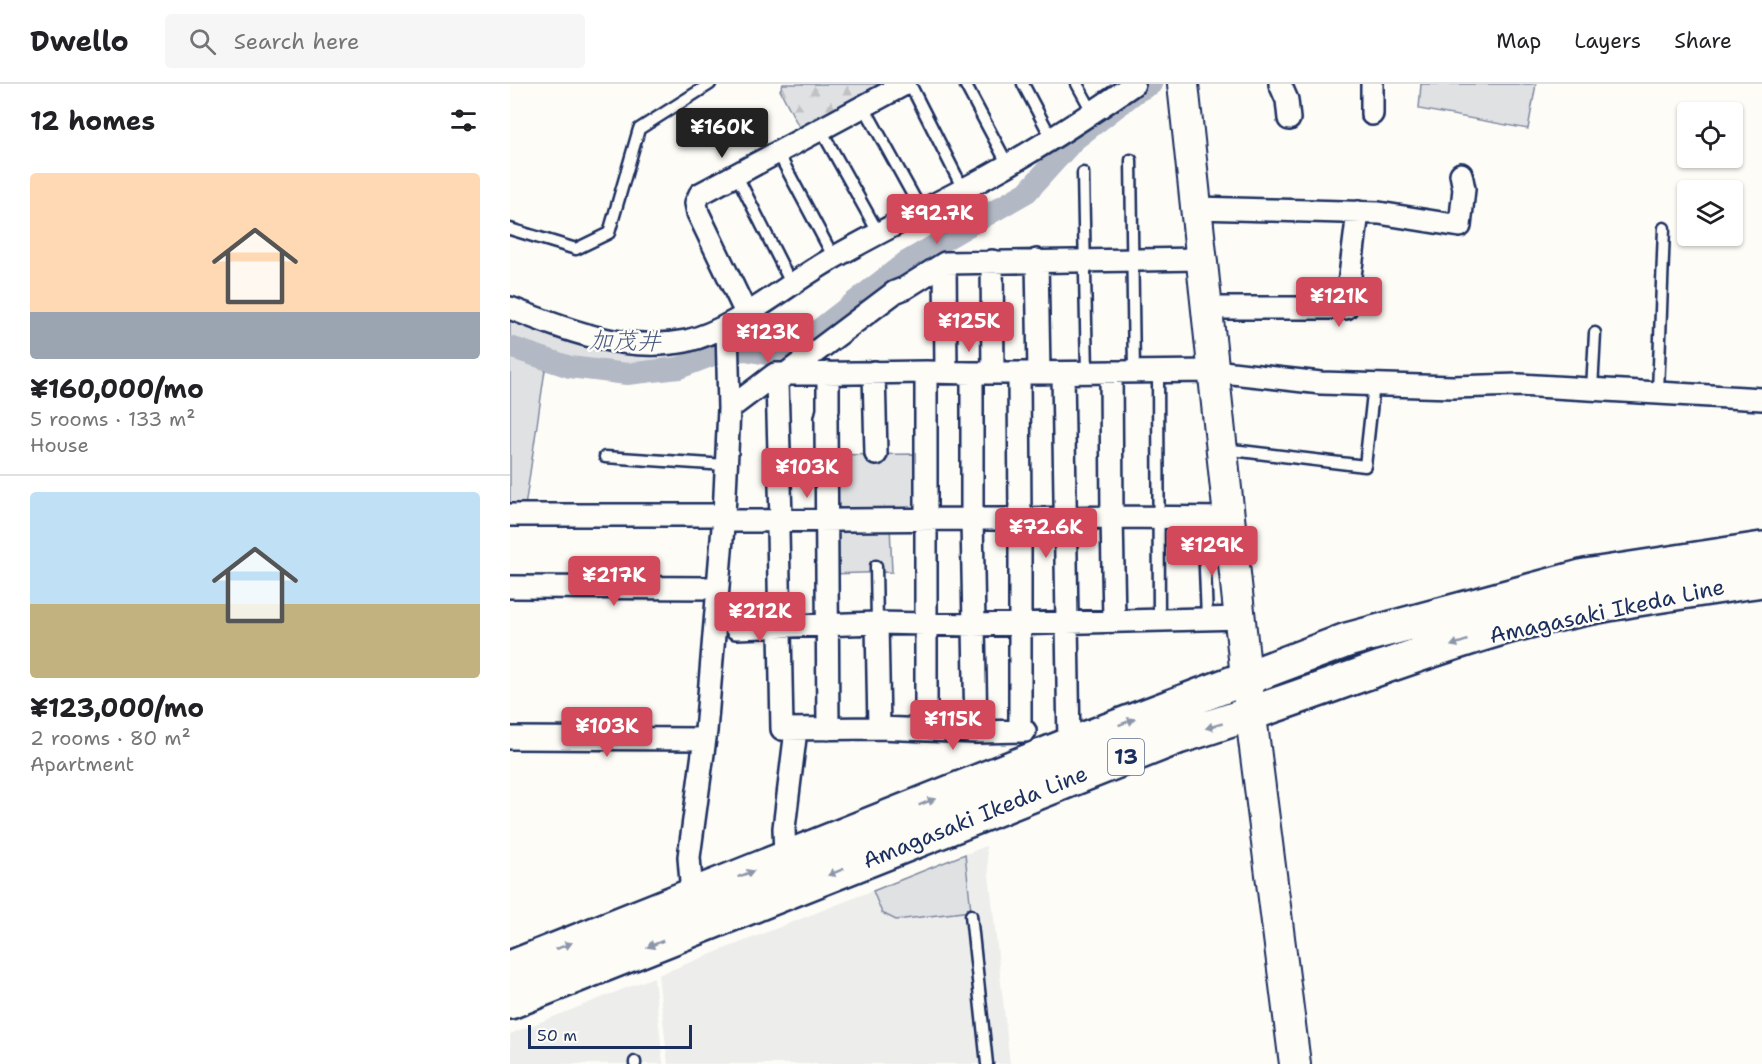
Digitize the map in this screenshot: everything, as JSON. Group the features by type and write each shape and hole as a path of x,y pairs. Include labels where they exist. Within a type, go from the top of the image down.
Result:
{"main road":[{"name":"Amagasaki Ikeda Line","path":"510,968 1246,676 1347,640 1585,576 1762,549"},
{"name":"Amagasaki Ikeda Line","path":"510,1002 1178,737 1253,714 1507,627 1646,598 1762,580"}],"street":[{"path":"746,313 696,203 700,194 819,128 905,84"},
{"path":"510,308 578,335 634,344 652,345 687,340 727,326 791,283 834,258 1052,139 1134,84"},
{"path":"1183,84 1223,449 1216,518 1241,618 1246,676 1253,714 1295,1064"},
{"path":"1280,84 1287,100 1290,119"},
{"path":"1372,84 1372,114"},
{"path":"1197,208 1358,212 1460,225 1464,189 1461,174"},
{"path":"1207,308 1346,308 1358,212"},
{"path":"1037,260 1020,519 1021,624 1018,630 1022,731 976,732 879,728 782,729 778,531 781,520 777,382 895,292 945,263 992,261 1037,260 1131,258 1202,259"},
{"path":"976,732 972,519 992,261"},
{"path":"926,730 924,518 945,263"},
{"path":"693,895 689,857 704,739 724,514 729,409 727,326"},
{"path":"729,409 776,374 874,372 1214,371 1321,383 1453,387 1519,386 1762,399"},
{"path":"874,372 876,454"},
{"path":"1111,372 1114,621"},
{"path":"828,373 826,418 828,729"},
{"path":"1063,373 1070,745"},
{"path":"510,515 724,514 730,521 1064,517 1216,518"},
{"path":"510,587 717,588"},
{"path":"736,628 877,623 974,625 1241,618"},
{"path":"877,623 879,728"},
{"path":"785,859 784,828 796,730"},
{"path":"510,738 704,739"}],"lane":[{"path":"510,229 576,249 609,233 639,129 710,84"},
{"path":"910,84 963,189"},
{"path":"965,84 1008,165"},
{"path":"1023,84 1052,139"},
{"path":"1077,84 1093,112"},
{"path":"863,105 921,210"},
{"path":"819,128 879,234"},
{"path":"777,151 834,258"},
{"path":"1131,160 1134,372"},
{"path":"1083,173 1087,373"},
{"path":"736,174 791,283"},
{"path":"1658,393 1664,228"},
{"path":"1592,390 1595,333"},
{"path":"1158,372 1159,620"},
{"path":"1223,449 1365,466 1374,384"},
{"path":"605,457 726,465"},
{"path":"1207,619 1216,518"},
{"path":"876,566 877,623"},
{"path":"971,915 987,1064"}],"shaded area":[{"path":"986,846 1010,1064 668,1064 658,975"},
{"path":"654,977 663,1064 510,1064 510,1034"}],"green space":[{"path":"783,84 882,84 800,129 780,90"},
{"path":"1421,84 1536,84 1528,129 1419,109"},
{"path":"510,311 574,336 717,339 722,357 690,373 631,380 545,370 525,507 510,508"},
{"path":"920,454 921,514 830,516 829,455"},
{"path":"890,525 892,572 831,574 830,526"},
{"path":"965,854 971,911 896,920 882,913 873,891"}],"waterway":[{"name":"加茂井","path":"510,347 570,367 627,374 679,368 721,352 746,350 777,356 794,349 906,262 1027,192 1074,140 1136,92 1151,84"}]}
